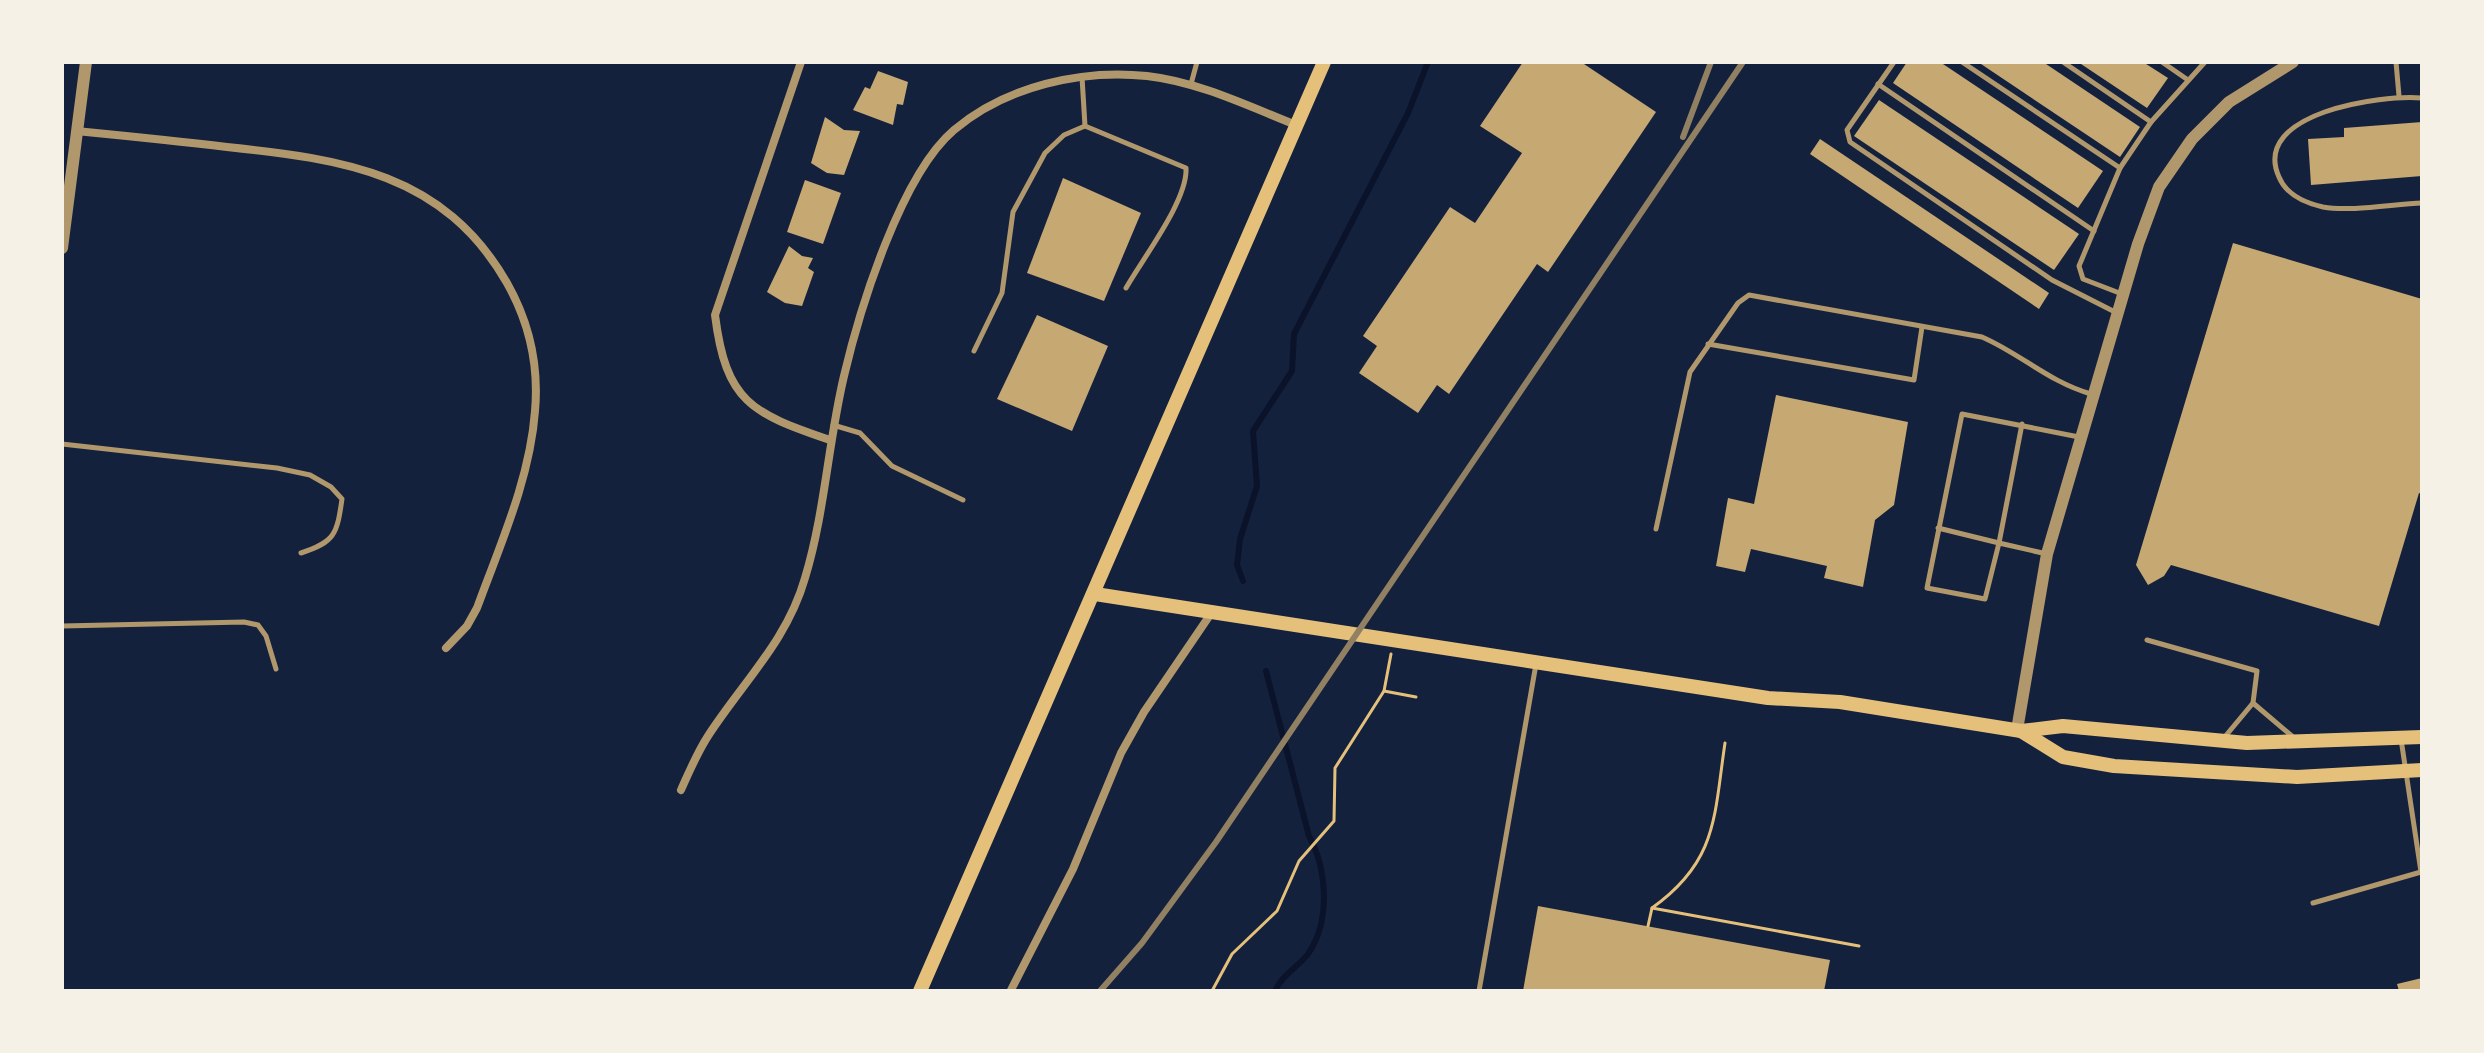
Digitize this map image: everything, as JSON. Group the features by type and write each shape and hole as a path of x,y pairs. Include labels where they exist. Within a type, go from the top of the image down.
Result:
{"main road":[{"path":"920,991 1324,62"},
{"path":"1095,594 1537,659 1768,698 1840,702 2019,730 2063,726 2222,740 2422,737"},
{"path":"2019,730 2063,757 2114,766 2297,777 2422,770"}],"street":[{"path":"62,248 86,62"},
{"path":"801,62 715,315 719,350 730,380 746,403 780,423 830,440"},
{"path":"2019,730 2047,554 2122,294 2159,187 2192,139 2229,102 2293,62"},
{"path":"681,790 707,737 766,659 796,604 814,542 844,372 891,231 916,180 938,147 979,113 1035,89 1102,73 1150,77 1191,85 1296,125"},
{"path":"76,131 266,151 340,162 380,173 447,210 472,233 496,265 513,294 529,337 536,378 535,412 522,479 477,608 467,626 446,648"},
{"path":"1011,990 1073,869 1121,753 1151,700 1212,612"}],"lane":[{"path":"1191,85 1197,62"},
{"path":"1894,62 1847,130 1850,142 2052,280 2117,313"},
{"path":"1962,62 2120,168"},
{"path":"2063,62 2151,122"},
{"path":"2162,62 2188,80"},
{"path":"2122,294 2083,279 2079,274 2094,231 2120,168 2151,122 2205,62"},
{"path":"2396,62 2399,96"},
{"path":"1081,76 1085,126"},
{"path":"1878,84 2094,231"},
{"path":"2422,98 2399,96 2316,113 2283,136 2274,155 2277,174 2286,190 2325,207 2422,203"},
{"path":"974,351 1002,293 1013,212 1045,153 1064,135 1085,126 1186,168 1187,180 1178,204 1126,288"},
{"path":"1656,529 1690,372 1738,303 1749,295 1982,337 2014,350 2039,372 2092,394"},
{"path":"1708,344 1914,380 1922,327"},
{"path":"2022,424 1985,599 1927,588 1962,414 2022,424 2079,437"},
{"path":"833,425 860,433 892,466 963,500"},
{"path":"62,444 182,455 310,475 331,487 342,499 338,529 325,546 301,553"},
{"path":"1938,528 2047,554"},
{"path":"62,626 244,622 258,625 266,636 276,669"},
{"path":"2147,640 2257,671 2253,703 2222,740"},
{"path":"1479,991 1537,659"},
{"path":"2253,703 2297,741"},
{"path":"2313,903 2421,871 2401,739"}],"path":[{"path":"1212,991 1232,954 1277,911 1299,861 1334,821 1336,802 1332,784 1335,768 1384,691 1395,639"},
{"path":"1384,691 1416,697"},
{"path":"1648,926 1652,908 1678,889 1705,852 1725,743"},
{"path":"1652,908 1859,946"}],"building":[{"path":"1523,62 1581,62 1656,112 1548,272 1537,264 1449,394 1437,385 1418,413 1359,373 1377,346 1363,336 1450,207 1475,223 1522,153 1480,126"},
{"path":"1907,62 1940,62 2103,171 2078,208 1893,83"},
{"path":"1978,62 2043,62 2140,127 2120,157"},
{"path":"2078,62 2143,62 2168,78 2147,108"},
{"path":"878,71 908,82 903,105 897,104 893,125 853,110 865,87 870,89"},
{"path":"1879,100 2079,234 2054,270 1854,136"},
{"path":"825,117 844,130 860,131 844,175 827,173 811,163"},
{"path":"2422,122 2422,176 2311,185 2308,139 2344,137 2344,128"},
{"path":"1820,139 2049,293 2039,309 1810,154"},
{"path":"1063,178 1141,213 1104,301 1027,273"},
{"path":"805,180 841,193 823,244 787,232"},
{"path":"2233,243 2422,299 2422,494 2419,493 2379,626 2171,565 2164,576 2148,585 2136,565"},
{"path":"789,246 802,256 813,258 808,268 814,272 802,306 785,303 767,292"},
{"path":"1037,315 1108,346 1072,431 997,399"},
{"path":"1776,395 1908,422 1894,505 1875,520 1863,587 1824,578 1827,566 1751,549 1745,572 1716,566 1728,498 1754,504"},
{"path":"1538,906 1830,960 1824,991 1523,991"},
{"path":"2422,978 2422,991 2399,991 2397,984"}],"waterway":[{"path":"1243,581 1237,565 1240,539 1257,486 1253,431 1292,371 1294,334 1408,113 1428,62"},
{"path":"1266,671 1309,836 1320,864 1324,895 1315,941 1308,954 1275,991"}],"railway":[{"path":"1683,137 1711,62"},
{"path":"1100,991 1142,943 1216,842 1743,62"}]}
